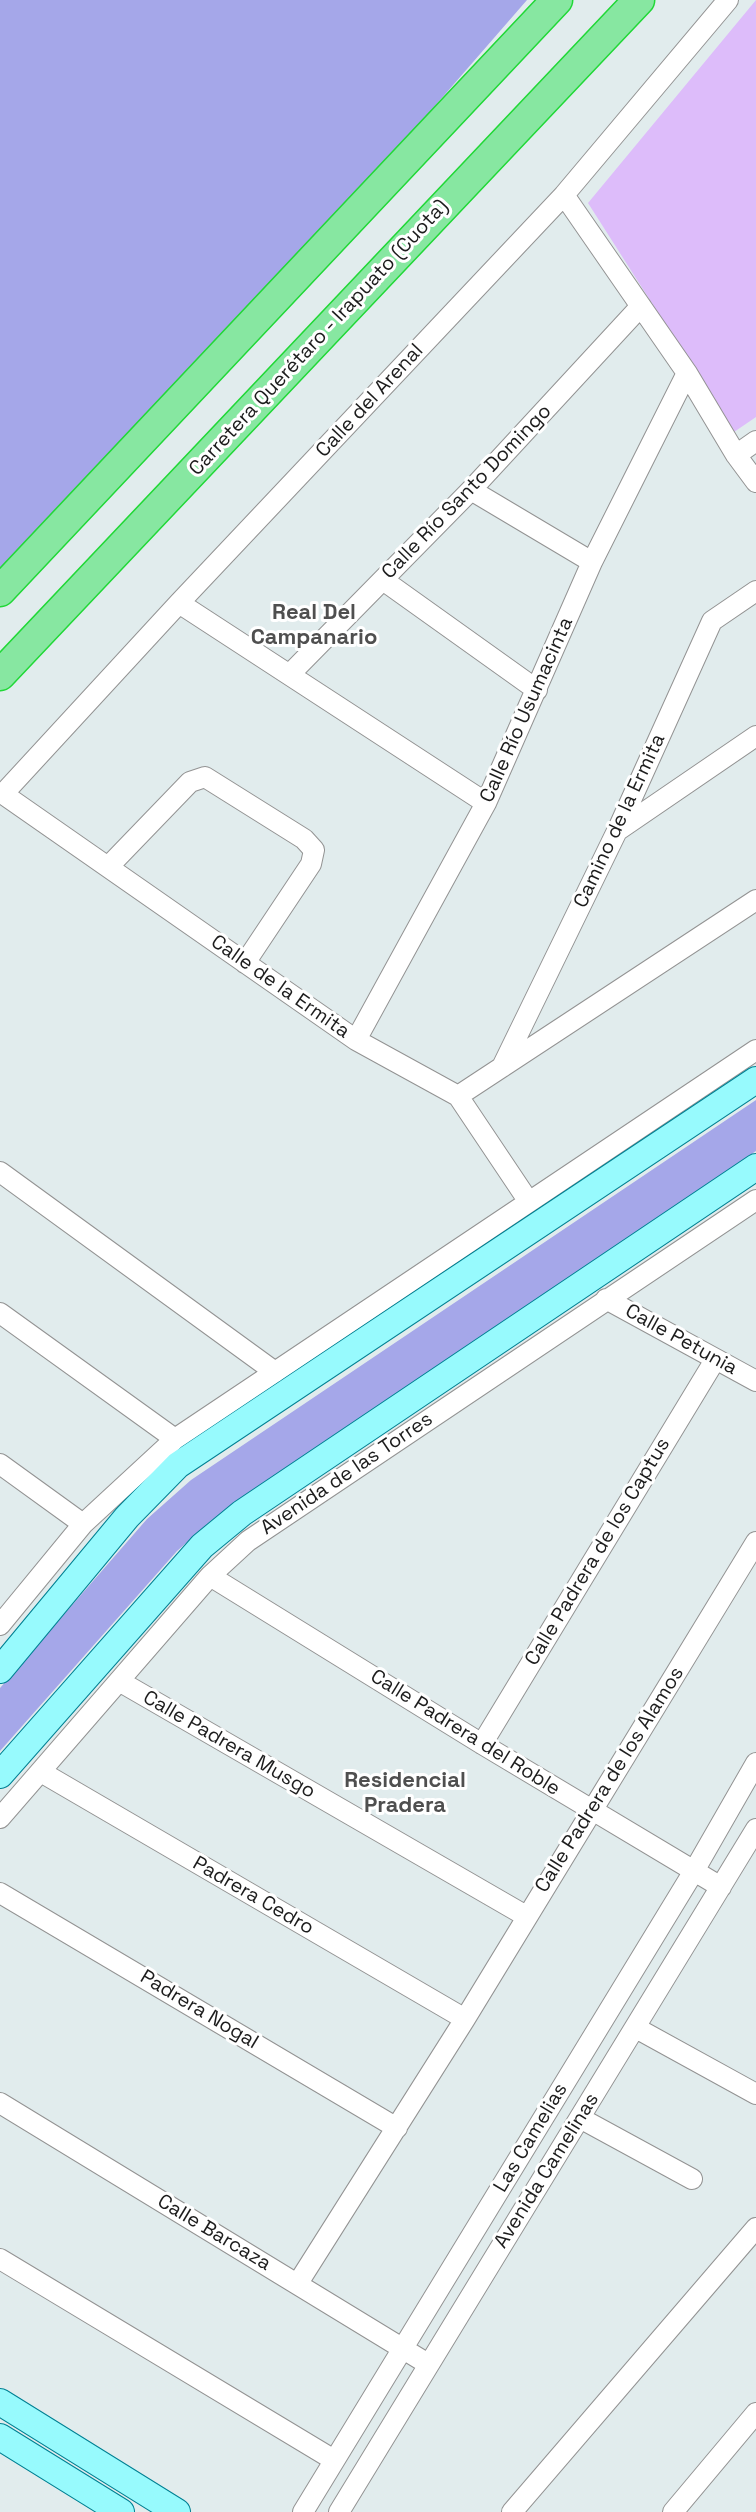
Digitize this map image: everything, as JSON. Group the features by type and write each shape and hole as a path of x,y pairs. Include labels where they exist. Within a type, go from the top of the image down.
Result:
{"highway":[{"path":"0,591 557,0"},
{"name":"Carretera Querétaro - Irapuato (Cuota)","path":"0,675 639,0"}],"main road":[{"path":"0,1670 127,1517 178,1465 756,1080"},
{"name":"Avenida de las Torres","path":"0,1775 202,1546 226,1526 756,1167"},
{"path":"0,2402 177,2512"},
{"path":"0,2437 121,2512"}],"street":[{"name":"Calle del Arenal","path":"3,794 179,603 564,195 728,0"},
{"path":"564,195 687,373 736,455 756,482"},
{"name":"Calle Río Santo Domingo","path":"290,674 471,490 641,306"},
{"name":"Calle Río Usumacinta","path":"356,1040 486,803 592,562 687,373"},
{"path":"736,455 756,441"},
{"path":"471,490 592,562"},
{"path":"383,580 537,690"},
{"name":"Camino de la Ermita","path":"502,1067 617,831 711,621 756,591"},
{"path":"179,603 486,803"},
{"path":"617,831 756,736"},
{"path":"108,867 190,782 205,777 304,839 314,850 311,864 245,963"},
{"name":"Calle de la Ermita","path":"3,794 356,1040 458,1096 529,1202"},
{"path":"458,1096 756,900"},
{"path":"2,1620 83,1524 175,1439 756,1050"},
{"path":"0,1172 275,1372"},
{"name":"Avenida de las Torres","path":"0,1818 210,1575 248,1540 756,1200"},
{"name":"Calle Petunia","path":"606,1299 756,1381"},
{"path":"0,1313 175,1439"},
{"name":"Calle Padrera de los Captus","path":"482,1744 715,1360"},
{"path":"0,1464 83,1524"},
{"name":"Calle Padrera de los Alamos","path":"298,2283 465,2019 756,1542"},
{"name":"Calle Padrera del Roble","path":"210,1575 482,1744 721,1887"},
{"name":"Calle Padrera Musgo","path":"119,1681 526,1916"},
{"name":"Las Camelias","path":"303,2512 694,1871 756,1763"},
{"name":"Padrera Cedro","path":"41,1772 465,2019"},
{"name":"Avenida Camelinas","path":"339,2512 756,1829"},
{"name":"Padrera Nogal","path":"0,1893 397,2128"},
{"path":"636,2028 756,2094"},
{"name":"Calle Barcaza","path":"0,2103 428,2364"},
{"path":"580,2118 692,2179"},
{"path":"512,2512 756,2228"},
{"path":"0,2259 334,2460"},
{"path":"673,2512 756,2413"}],"shaded area":[{"path":"0,0 527,0 387,161 0,572"},
{"path":"756,0 756,417 734,432 588,203"},
{"path":"756,1100 756,1151 211,1521 177,1551 0,1751 0,1688 147,1519 191,1480"}],"district":[{"name":"Real Del Campanario","path":"314,626"},
{"name":"Residencial Pradera","path":"405,1794"}]}
